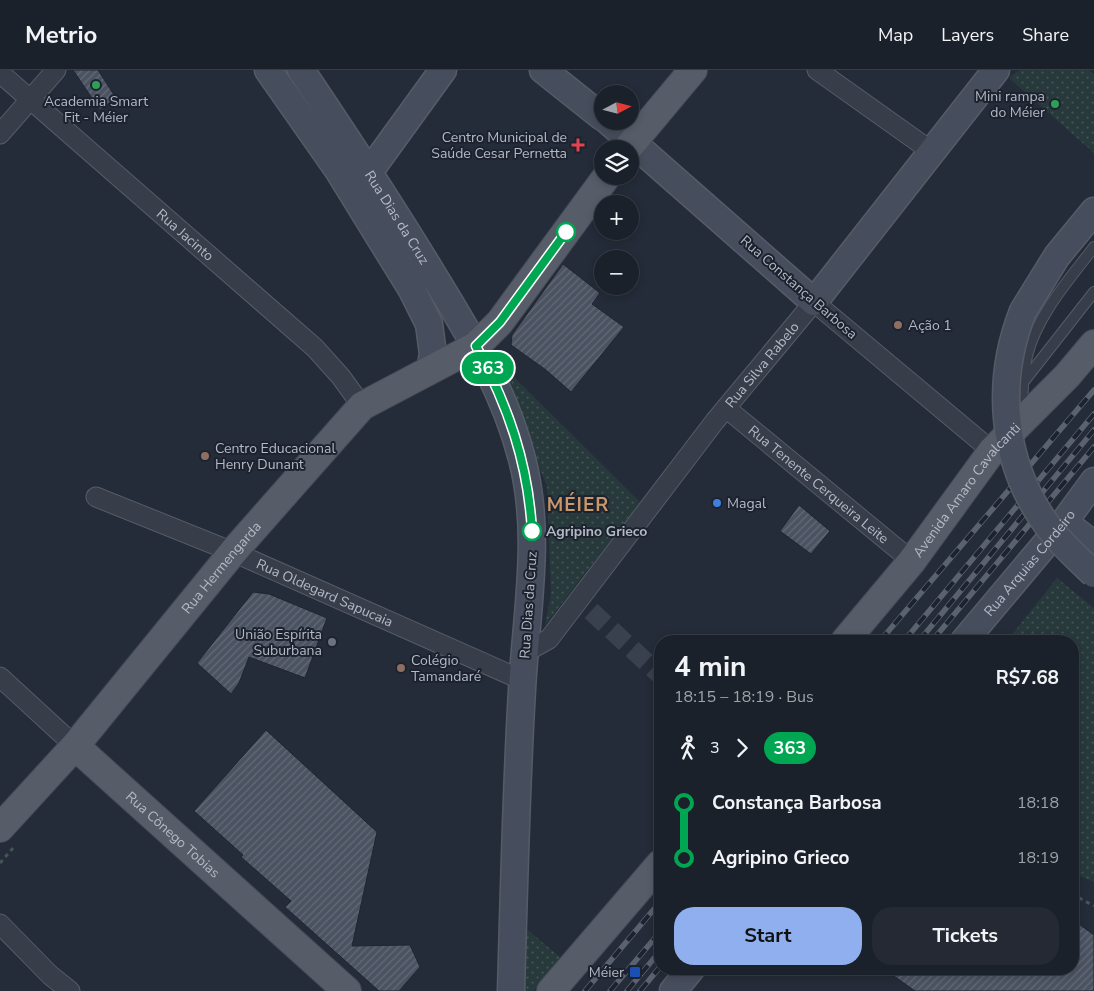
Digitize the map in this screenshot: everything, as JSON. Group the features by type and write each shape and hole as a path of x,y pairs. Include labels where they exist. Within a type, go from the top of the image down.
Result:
{"main road":[{"path":"633,140 693,70"},
{"name":"Rua Hermengarda","path":"8,836 76,746 233,552 362,406 476,346 500,322 600,185"},
{"name":"Avenida Amaro Cavalcanti","path":"850,635 912,561 992,451 1067,376 1094,344"},
{"name":"Rua Cônego Tobias","path":"76,746 347,991"},
{"path":"552,991 654,871"}],"street":[{"path":"0,134 56,70"},
{"name":"Rua Dias da Cruz","path":"268,70 354,195 412,290 429,324 433,354 430,370"},
{"name":"Rua Dias da Cruz","path":"301,70 368,172 476,346 500,390 515,432 531,501 533,537 522,680 511,991"},
{"path":"354,195 368,172 443,70"},
{"path":"544,70 594,111"},
{"path":"817,70 931,151"},
{"name":"Rua Silva Rabelo","path":"524,653 549,639 585,606 726,408 814,302 996,70"},
{"name":"Rua Jacinto","path":"0,73 31,98 315,348 341,377 362,406"},
{"name":"Rua Constança Barbosa","path":"616,130 625,140"},
{"name":"Rua Constança Barbosa","path":"639,153 992,451"},
{"path":"1094,211 1051,264 1023,311 1013,336 1007,377 1006,405 1010,446 1029,496 1047,525 1094,574"},
{"name":"Rua Tenente Cerqueira Leite","path":"726,408 912,561"},
{"name":"Rua Arquias Cordeiro","path":"969,635 1064,522 1094,482"},
{"name":"Rua Oldegard Sapucaia","path":"96,498 233,552 522,680"},
{"path":"1064,522 1094,545"},
{"name":"Rua Cônego Tobias","path":"0,678 76,746"},
{"path":"0,924 50,975 70,991"},
{"path":"673,991 686,975"}],"lane":[{"path":"1022,422 1027,355 1046,313 1094,247"},
{"path":"1024,380 1094,292"}],"path":[{"path":"0,863 8,836"},
{"path":"1079,898 1094,906"}],"shaded area":[{"path":"1019,70 1089,70 1094,75 1094,153 1009,78"},
{"path":"492,355 640,502 545,625 551,594 547,486"},
{"path":"1057,578 1094,608 1094,882 1079,876 1079,635 1012,635"},
{"path":"519,930 528,930 561,958 534,991 517,991"}],"building":[{"name":"Academia Smart Fit - Méier","path":"73,70 98,70 116,98 100,110"},
{"path":"563,264 594,288 594,295 599,295 592,304 624,327 571,392 546,370 511,345 512,335"},
{"path":"799,505 830,531 811,554 780,531"},
{"path":"253,592 269,594 327,618 305,678 249,657 239,683 231,694 197,663"},
{"path":"266,730 377,832 352,946 410,945 420,967 399,991 379,991 285,907 291,901 241,857 243,855 194,811"},
{"path":"1079,924 1094,935 1094,991 915,991 892,975 1079,975"}],"tunnel":[{"path":"591,611 654,669"}],"railway":[{"path":"885,635 1094,390"},
{"path":"909,635 1094,414"},
{"path":"924,635 1094,430"},
{"path":"937,635 1094,447"},
{"path":"585,991 654,909"},
{"path":"610,991 654,939"},
{"path":"627,991 654,958"},
{"path":"640,991 654,974"}],"bus line":[{"name":"363","path":"532,531 531,501 515,432 500,390 476,346 500,322 566,232"}],"place":[{"name":"Academia Smart Fit - Méier","path":"96,85"},
{"name":"Mini rampa do Méier","path":"1055,104"},
{"name":"Centro Municipal de Saúde Cesar Pernetta","path":"578,145"},
{"name":"Ação 1","path":"898,325"},
{"name":"Centro Educacional Henry Dunant","path":"205,456"},
{"name":"Magal","path":"717,503"},
{"name":"Agripino Grieco","path":"532,531"},
{"name":"União Espírita Suburbana","path":"332,642"},
{"name":"Colégio Tamandaré","path":"401,668"},
{"name":"Méier","path":"635,972"}],"district":[{"name":"MÉIER","path":"578,504"}]}
